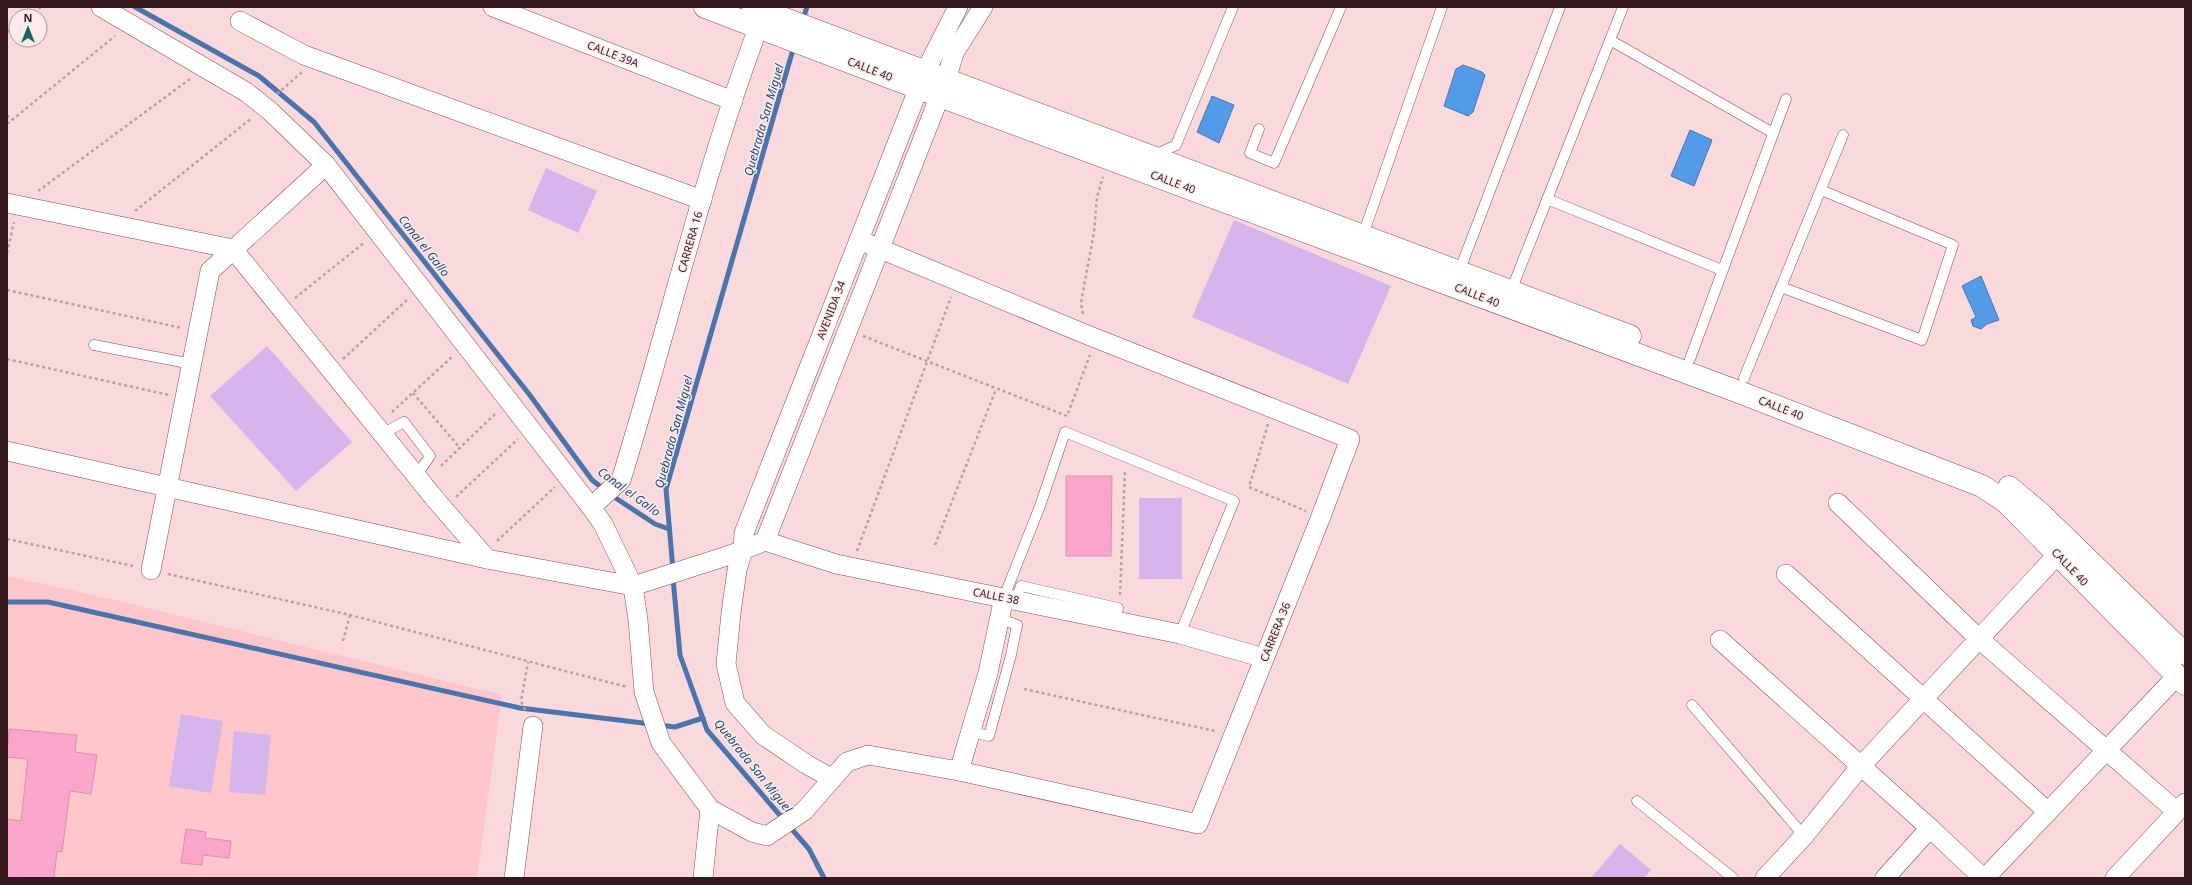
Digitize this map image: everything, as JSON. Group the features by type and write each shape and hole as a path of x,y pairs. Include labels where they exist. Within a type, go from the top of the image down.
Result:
{"main road":[{"name":"CALLE 40","path":"705,7 765,17 826,44 943,88 1741,385 1987,473 2016,491 2185,654"},
{"name":"CALLE 40","path":"1287,216 1363,235 1457,279"},
{"name":"CALLE 40","path":"1509,299 1690,359 1741,385 1982,486 2006,502 2181,680"}],"street":[{"path":"101,7 246,92 270,111 326,165 597,502 602,524 638,584 638,620 645,695 660,739 710,809 752,832 767,836 804,811 831,778 847,762 868,755 959,771 988,673 998,618 1010,599"},
{"name":"CALLE 39A","path":"493,7 733,101"},
{"name":"AVENIDA 34","path":"831,778 806,764 763,735 735,703 726,664 737,570 737,552 922,80 958,7"},
{"name":"AVENIDA 34","path":"765,541 878,250 943,88 954,53 983,7"},
{"name":"CARRERA 16","path":"597,502 621,480 702,200 733,101 765,17"},
{"path":"240,21 304,54 702,200"},
{"path":"151,570 210,271 326,165"},
{"path":"11,212 234,249 416,476 487,559"},
{"path":"859,240 878,250 1085,334"},
{"name":"CARRERA 36","path":"959,771 1198,824 1320,519 1350,438 1085,334"},
{"path":"7,451 168,489 487,559 638,584 737,552 765,541"},
{"path":"1838,503 1978,638 2107,749 2181,807 2115,878"},
{"name":"CALLE 38","path":"765,541 836,564 1180,634 1264,658"},
{"path":"1765,878 1804,836 1860,766 2058,554"},
{"path":"1786,574 2048,812"},
{"path":"1720,640 1984,878 2107,749 2181,680"},
{"path":"514,878 530,721"},
{"path":"703,878 710,809"},
{"path":"1885,878 1930,828"}],"lane":[{"path":"1150,164 1176,145 1233,7"},
{"path":"1259,129 1250,153 1274,163 1341,7"},
{"path":"1363,235 1442,7"},
{"path":"1457,279 1560,7"},
{"path":"1509,299 1623,7"},
{"path":"1610,40 1773,133"},
{"path":"1690,359 1786,99"},
{"path":"1741,385 1844,135"},
{"path":"1781,287 1922,340 1953,245 1821,190"},
{"path":"1547,199 1722,270"},
{"path":"94,345 192,364"},
{"path":"382,434 404,422 430,456 416,476"},
{"path":"1010,599 1065,432 1234,501 1180,634"},
{"path":"1692,705 1804,836"},
{"path":"1637,801 1733,878"}],"path":[{"path":"7,124 118,33"},
{"path":"272,98 306,69"},
{"path":"35,192 195,75"},
{"path":"7,115 11,120"},
{"path":"131,214 254,116"},
{"path":"1085,334 1081,303 1094,232 1097,198 1112,150"},
{"path":"7,253 11,212"},
{"path":"289,303 368,239"},
{"path":"7,290 184,329"},
{"path":"856,554 954,291"},
{"path":"338,363 413,294"},
{"path":"862,335 1067,416 1091,354"},
{"path":"390,414 459,351"},
{"path":"7,359 173,396"},
{"path":"935,545 996,389"},
{"path":"413,393 460,448"},
{"path":"438,468 501,409"},
{"path":"1270,418 1249,487 1311,514"},
{"path":"455,498 522,436"},
{"path":"1120,599 1125,469"},
{"path":"497,541 559,484"},
{"path":"7,538 350,615 528,662 645,695"},
{"path":"343,641 350,615"},
{"path":"528,662 521,701 530,721"},
{"path":"1024,689 1215,731"}],"shaded area":[{"path":"546,168 597,191 578,233 528,210"},
{"path":"1234,220 1391,286 1348,384 1192,317"},
{"path":"267,346 352,442 296,491 210,396"},
{"path":"1139,498 1182,498 1182,579 1139,579"},
{"path":"7,576 119,601 502,695 477,878 7,878"},
{"path":"181,714 223,721 211,793 169,786"},
{"path":"234,731 271,735 265,795 229,792"},
{"path":"1620,844 1651,870 1644,878 1591,878"}],"water":[{"path":"1463,65 1482,72 1485,75 1473,112 1468,116 1444,106 1456,69"},
{"path":"1212,96 1234,105 1219,143 1197,132"},
{"path":"1690,130 1712,140 1694,186 1671,176"},
{"path":"1981,276 1999,320 1987,324 1981,329 1973,326 1971,320 1976,317 1962,286"}],"building":[{"path":"1066,476 1112,476 1111,556 1066,556"},
{"path":"9,729 77,735 75,752 97,755 91,794 70,791 62,852 57,851 54,878 7,878 7,819 21,821 28,759 7,757"},
{"path":"186,829 206,832 205,838 231,841 229,858 203,855 202,865 181,863"}],"waterway":[{"name":"Canal el Gallo","path":"135,7 259,76 314,122 529,394 592,480 605,490"},
{"name":"Quebrada San Miguel","path":"803,19 807,7"},
{"name":"Quebrada San Miguel","path":"673,570 666,489 794,46"},
{"name":"Canal el Gallo","path":"611,495 655,524 669,529"},
{"name":"Quebrada San Miguel","path":"673,578 680,655 707,730 784,820"},
{"path":"7,602 48,602 520,708 651,724"},
{"path":"659,725 675,727 703,718"},
{"name":"Quebrada San Miguel","path":"789,826 809,849 824,878"}]}
